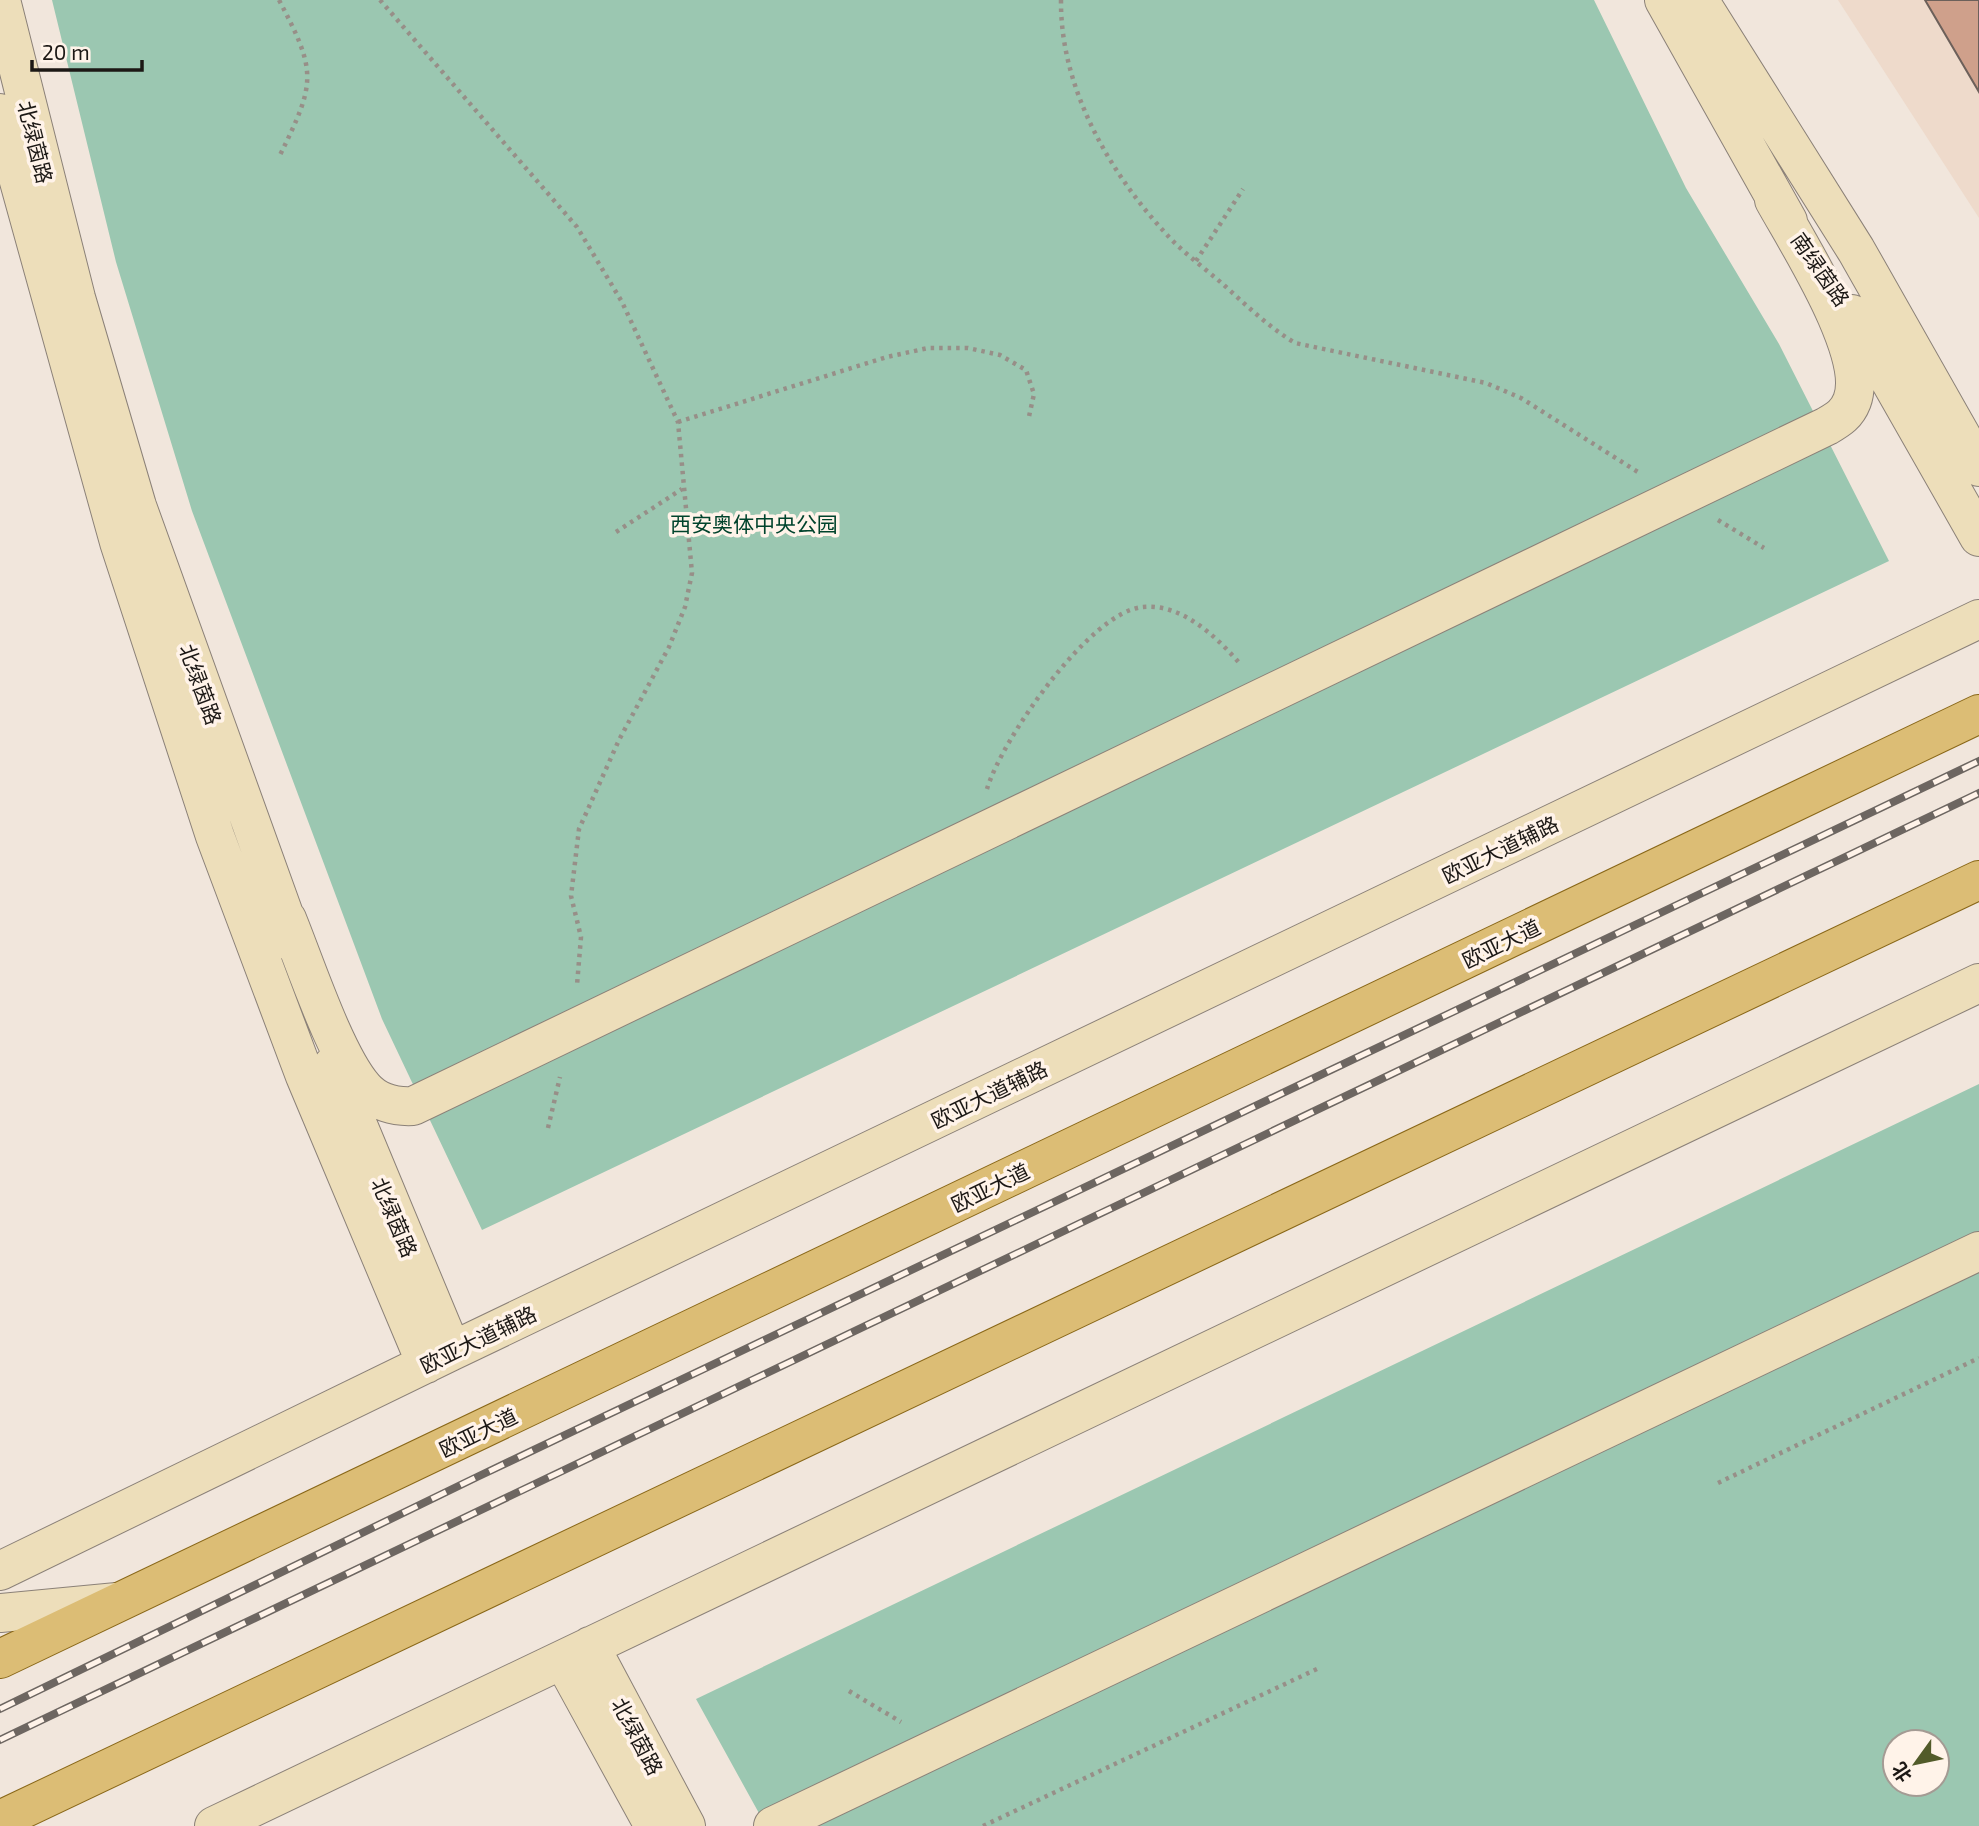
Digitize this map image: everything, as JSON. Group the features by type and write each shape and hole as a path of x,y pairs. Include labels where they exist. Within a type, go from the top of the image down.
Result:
{"main road":[{"name":"欧亚大道","path":"0,1659 1979,714"},
{"path":"0,1820 1979,880"}],"street":[{"name":"北绿茵路","path":"1,0 76,298 136,506 287,919 323,1040 439,1358"},
{"name":"南绿茵路","path":"1664,0 1774,200 1850,309 1979,537"},
{"name":"南绿茵路","path":"1699,0 1856,250 1979,467"},
{"name":"北绿茵路","path":"0,113 115,529 215,836 305,1076 439,1358"},
{"path":"287,919 342,1051 364,1088 396,1107 413,1106 1827,426 1843,417 1853,399 1855,383 1849,349 1833,306 1774,200"},
{"name":"欧亚大道辅路","path":"0,1572 439,1358 1979,619"},
{"path":"214,1826 1979,983"},
{"path":"773,1826 1979,1251"},
{"path":"0,1613 123,1602"},
{"name":"北绿茵路","path":"576,1653 654,1826"},
{"name":"北绿茵路","path":"576,1653 686,1826"}],"path":[{"path":"279,0 307,59 310,81 305,106 281,155"},
{"path":"380,0 577,228 622,302 678,422 682,489 691,535 692,573 685,607 669,647 619,740 579,829 571,896 581,937 580,960 569,1031 548,1128"},
{"path":"1060,0 1070,72 1100,143 1132,191 1169,237 1269,327 1295,344 1486,383 1521,398 1578,436 1764,548"},
{"path":"1196,261 1243,188"},
{"path":"678,422 887,357 928,348 968,348 1000,355 1026,370 1034,394 1028,421"},
{"path":"615,532 682,489"},
{"path":"984,798 1003,749 1044,690 1091,634 1121,615 1142,607 1169,610 1200,625 1239,662 1265,696"},
{"path":"1718,1483 1979,1358"},
{"path":"983,1826 1319,1668"}],"shaded area":[{"path":"1838,0 1979,0 1979,218"}],"green space":[{"name":"西安奥体中央公园","path":"52,0 1594,0 1686,188 1779,344 1889,561 482,1230 382,1019 192,511 116,262"},
{"path":"1979,1084 1979,1826 766,1826 696,1699"}],"building":[{"path":"1925,0 1979,0 1979,92"}],"railway":[{"path":"0,1709 477,1477 1979,761"},
{"path":"0,1740 1979,793"}]}
